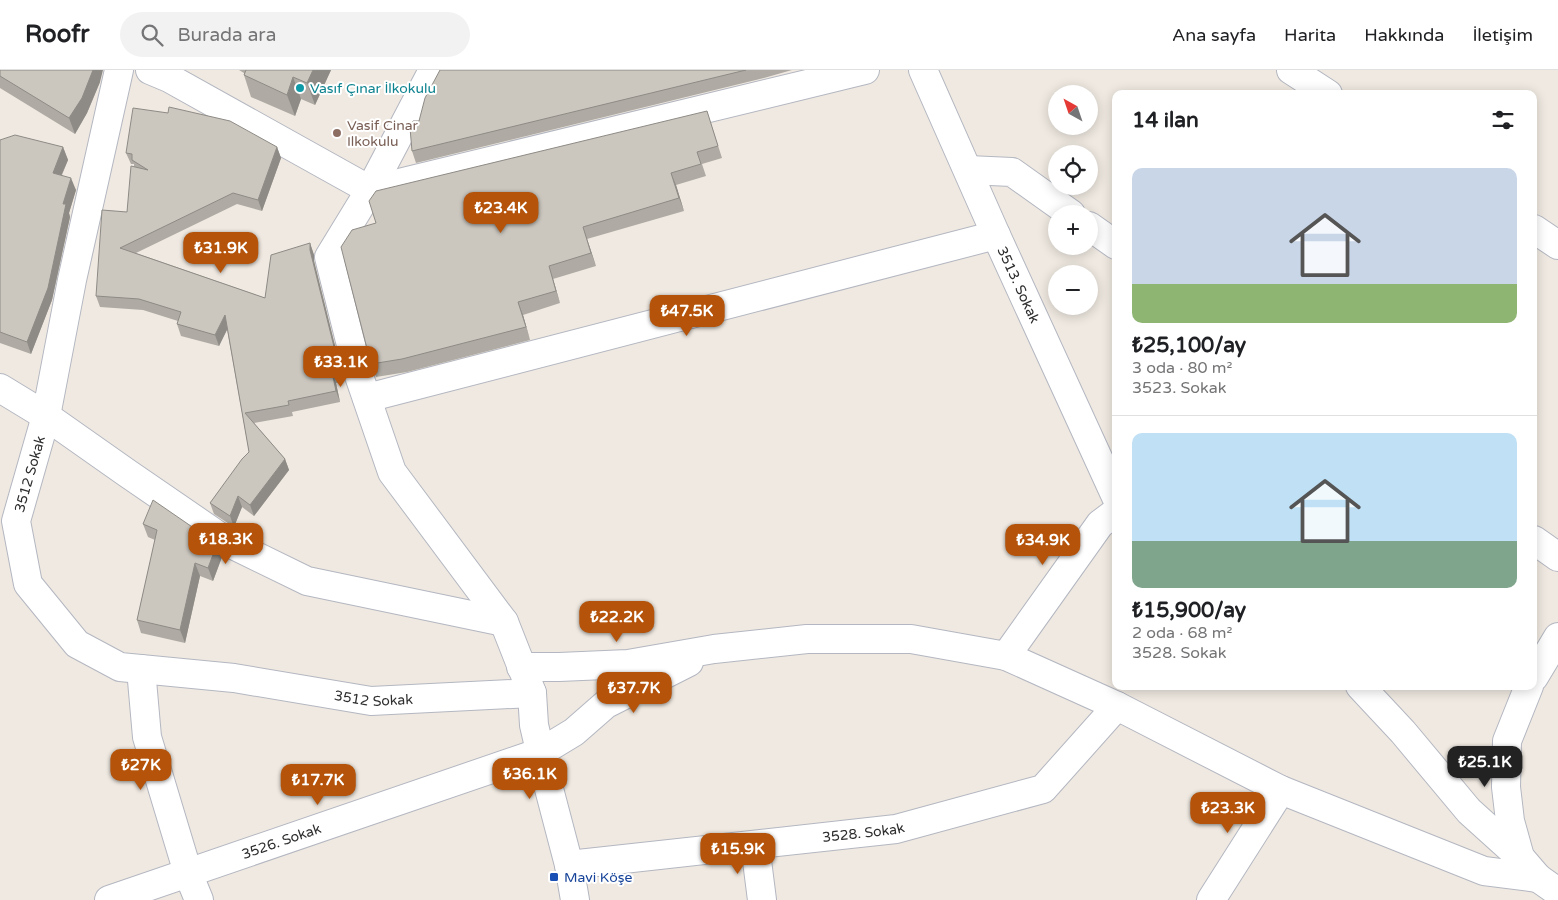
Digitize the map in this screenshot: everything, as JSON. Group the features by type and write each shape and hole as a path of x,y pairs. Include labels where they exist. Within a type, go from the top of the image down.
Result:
{"street":[{"name":"3512 Sokak","path":"119,70 72,280 46,416 16,521 28,584 77,644 120,667 234,678 371,701 532,693"},
{"path":"150,70 169,78 370,190 865,70"},
{"path":"433,70 370,190 329,257 358,373 392,472 504,622 532,693 534,726 569,866 575,900"},
{"name":"3513. Sokak","path":"923,70 996,236 1112,488"},
{"path":"1292,70 1322,90"},
{"path":"968,170 1012,172 1058,205"},
{"path":"1537,231 1558,245"},
{"path":"1098,232 1112,242"},
{"path":"367,398 996,236"},
{"path":"0,388 46,416 229,543 307,581 504,622"},
{"path":"1006,656 1100,524 1112,515"},
{"path":"1537,542 1558,557"},
{"path":"1537,672 1558,637"},
{"path":"521,667 628,664 714,649 807,640 911,640 1006,656 1117,706 1281,790 1484,871 1548,885"},
{"name":"3526. Sokak","path":"109,900 541,752 574,732 606,704 714,649"},
{"path":"141,669 147,737 188,873 199,900"},
{"path":"1364,690 1403,732 1469,810 1548,885"},
{"path":"1520,857 1510,821 1506,787 1507,741 1527,690"},
{"name":"3528. Sokak","path":"569,866 896,829 1043,789 1117,706"},
{"path":"1211,900 1281,790"},
{"path":"755,845 762,900"}],"building":[{"path":"0,70 93,70 82,98 69,118 0,76"},
{"path":"246,70 313,70 307,83 293,77 287,95 244,75"},
{"path":"440,70 746,70 412,151 410,128 413,121 419,121 425,98"},
{"path":"169,107 230,121 277,147 258,200 233,193 120,248 265,298 271,255 310,243 310,250 340,371 332,372 336,391 288,401 289,405 245,413 285,459 250,505 238,496 230,516 210,503 249,452 225,315 215,335 177,324 181,312 139,299 96,296 102,210 127,212 131,166 148,170 132,160 132,154 126,153 133,108 168,113"},
{"path":"707,111 718,146 697,152 701,164 671,173 679,198 583,227 591,253 549,266 556,291 518,302 526,327 402,359 371,364 341,247 352,230 376,223 369,201 376,191"},
{"path":"15,135 63,147 53,173 71,178 63,204 66,204 48,288 27,342 0,332 0,140"},
{"path":"153,500 217,544 208,568 195,563 180,630 137,620 157,530 143,524"}],"place":[{"name":"Vasıf Çınar İlkokulu","path":"300,88"},
{"name":"Vasif Cinar Ilkokulu","path":"337,133"},
{"name":"Mavi Köşe","path":"554,877"}]}
